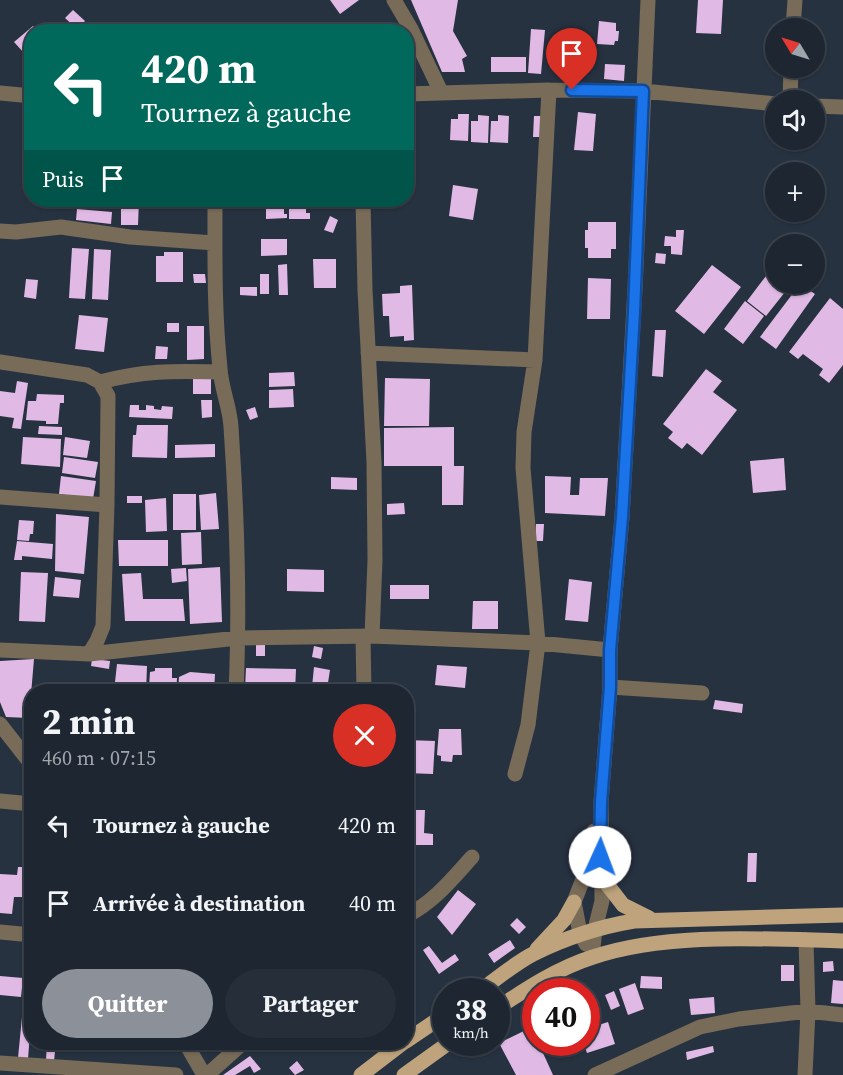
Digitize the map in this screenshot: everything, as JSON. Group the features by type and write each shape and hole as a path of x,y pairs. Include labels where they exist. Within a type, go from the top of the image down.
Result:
{"main road":[{"path":"603,879 623,905 655,920"},
{"path":"499,978 531,955 564,920 574,902"},
{"path":"531,955 588,931 634,921 843,915"},
{"path":"510,1000 538,982 592,957 650,943 747,939 843,941"},
{"path":"414,1036 432,1024"},
{"path":"361,1075 394,1050"},
{"path":"405,1075 432,1055"}],"street":[{"path":"394,0 408,24"},
{"path":"588,931 602,901 601,802 622,506 648,0"},
{"path":"794,18 795,0"},
{"path":"414,35 441,92"},
{"path":"515,774 528,725 538,644 524,468 524,432 535,360 549,90"},
{"path":"414,94 549,90 643,91 765,103"},
{"path":"0,93 24,95"},
{"path":"825,106 843,107"},
{"path":"214,207 220,372 232,434 235,481 238,638 236,684"},
{"path":"363,207 374,462 375,560 365,684"},
{"path":"0,231 16,232 61,227 130,237 215,243"},
{"path":"368,353 535,360"},
{"path":"0,362 87,375 100,382 108,396 103,626 89,654"},
{"path":"100,382 130,374 158,371 220,372"},
{"path":"0,497 107,505"},
{"path":"0,650 89,654 238,638 368,636 538,644 610,650"},
{"path":"610,687 702,693"},
{"path":"0,724 24,755"},
{"path":"0,801 24,803"},
{"path":"592,957 588,931 574,902 585,874 601,802"},
{"path":"414,912 441,892 472,857"},
{"path":"0,932 24,934"},
{"path":"805,1075 808,1011 806,940"},
{"path":"595,1075 700,1027 739,1019 808,1011 843,1015"},
{"path":"190,1050 205,1075 235,1050"},
{"path":"0,1063 176,1075"}],"building":[{"path":"330,0 359,0 340,14"},
{"path":"411,0 458,0 453,31 467,56 462,59 465,72 442,72"},
{"path":"698,0 723,0 721,34 696,33"},
{"path":"73,10 85,21 82,24 72,24 65,18"},
{"path":"599,21 616,23 616,31 619,31 618,41 615,41 614,45 597,44"},
{"path":"357,22 357,24 337,24"},
{"path":"531,29 545,30 541,74 528,73"},
{"path":"24,34 24,53 14,42"},
{"path":"491,57 526,57 526,72 491,72"},
{"path":"605,64 625,65 624,81 604,79"},
{"path":"578,112 596,114 593,151 574,150"},
{"path":"458,114 469,114 468,141 450,140 451,119 458,119"},
{"path":"478,115 489,116 488,143 471,142 471,121 478,121"},
{"path":"498,115 509,116 508,143 490,142 491,121 498,121"},
{"path":"534,116 541,116 540,137 533,137"},
{"path":"453,185 478,189 473,220 449,216"},
{"path":"121,207 139,207 138,225 121,225"},
{"path":"266,207 284,207 284,214 287,214 287,218 266,219"},
{"path":"289,207 306,207 306,213 310,213 310,219 289,219"},
{"path":"77,209 112,212 111,224 76,220"},
{"path":"330,216 338,220 333,233 324,230"},
{"path":"588,222 616,222 616,249 611,249 611,258 588,258 588,248 585,248 585,230 588,230"},
{"path":"676,230 684,230 682,255 671,254 671,246 664,246 665,236 676,237"},
{"path":"261,239 287,239 287,255 261,256"},
{"path":"72,248 89,249 85,299 69,298"},
{"path":"94,249 111,250 108,300 92,299"},
{"path":"164,252 183,252 183,282 156,282 156,256 164,256"},
{"path":"656,253 666,254 665,264 655,263"},
{"path":"313,259 336,259 336,288 314,288"},
{"path":"287,264 288,295 279,295 278,265"},
{"path":"712,265 741,287 704,334 675,311"},
{"path":"193,274 205,274 206,283 194,283"},
{"path":"260,274 269,274 269,294 260,294"},
{"path":"765,277 765,294 783,294 766,316 747,301"},
{"path":"588,278 611,279 610,319 587,319"},
{"path":"26,279 38,280 36,299 24,297"},
{"path":"412,285 414,340 404,341 404,336 390,337 389,316 383,316 382,294 400,293 400,286"},
{"path":"240,287 257,287 257,296 240,295"},
{"path":"792,294 815,294 776,349 760,337"},
{"path":"830,298 843,309 843,365 829,383 819,375 823,369 803,354 798,359 789,352"},
{"path":"745,301 764,316 743,344 724,329"},
{"path":"79,315 108,318 104,352 75,349"},
{"path":"167,323 179,323 179,332 167,332"},
{"path":"187,326 204,326 204,359 187,360"},
{"path":"655,330 666,330 663,377 652,376"},
{"path":"156,346 168,347 167,359 155,359"},
{"path":"706,369 722,381 713,392 737,410 702,455 687,443 682,449 668,438 673,432 663,424"},
{"path":"294,372 295,386 269,387 269,373"},
{"path":"193,377 211,377 211,394 193,394"},
{"path":"385,378 430,379 429,426 384,426"},
{"path":"17,381 28,383 21,429 12,428 14,418 0,416 0,391 15,393"},
{"path":"293,389 294,407 269,408 269,390"},
{"path":"37,394 64,395 64,403 60,403 58,424 26,420 28,401 36,401"},
{"path":"201,400 212,400 212,417 202,418"},
{"path":"130,405 139,405 139,410 146,410 146,405 161,410 162,406 173,407 172,419 129,417"},
{"path":"255,407 258,417 250,420 246,410"},
{"path":"137,425 168,425 167,458 132,457 133,435 136,435"},
{"path":"39,426 62,427 62,435 38,434"},
{"path":"454,427 454,466 464,466 463,505 442,505 442,466 384,466 384,428"},
{"path":"23,437 61,439 60,467 21,464"},
{"path":"65,437 90,441 87,458 63,455"},
{"path":"215,444 215,457 175,458 175,445"},
{"path":"64,457 98,462 95,478 62,473"},
{"path":"784,458 786,490 753,493 750,461"},
{"path":"61,476 96,481 93,499 59,494"},
{"path":"545,476 571,477 570,495 579,495 580,478 608,478 605,516 545,513"},
{"path":"331,477 357,478 357,490 331,489"},
{"path":"216,493 219,529 201,530 199,495"},
{"path":"173,494 196,494 196,530 173,530"},
{"path":"127,496 142,496 142,503 127,503"},
{"path":"166,498 167,531 146,532 145,500"},
{"path":"404,503 405,514 387,515 387,504"},
{"path":"56,514 89,517 84,574 55,571"},
{"path":"19,520 34,521 33,534 30,534 29,541 17,540"},
{"path":"536,524 544,524 543,541 535,541"},
{"path":"201,532 202,564 182,565 181,533"},
{"path":"118,540 168,540 168,566 119,566"},
{"path":"17,541 53,544 52,559 22,556 22,560 14,560"},
{"path":"220,567 222,622 190,624 188,569"},
{"path":"186,568 187,581 172,583 171,569"},
{"path":"287,569 324,570 324,592 287,591"},
{"path":"21,572 48,573 45,622 19,621"},
{"path":"141,573 143,599 183,599 185,621 125,621 122,574"},
{"path":"55,577 81,580 79,598 53,596"},
{"path":"569,579 592,582 588,622 565,620"},
{"path":"390,585 429,585 429,599 390,599"},
{"path":"473,601 498,601 498,629 472,629"},
{"path":"256,644 265,644 265,656 256,656"},
{"path":"314,646 323,648 321,659 312,657"},
{"path":"34,659 32,684 24,684 24,718 6,717 0,702 0,661"},
{"path":"92,659 110,661 109,669 91,666"},
{"path":"117,664 147,666 146,684 115,682"},
{"path":"437,665 467,667 465,688 435,685"},
{"path":"314,667 330,670 328,684 312,684"},
{"path":"155,668 172,668 172,678 177,678 177,684 149,684 150,672 155,671"},
{"path":"246,668 296,669 295,684 245,684"},
{"path":"190,672 215,674 214,684 179,684 179,677"},
{"path":"715,700 743,704 742,713 713,709"},
{"path":"439,729 461,729 462,755 453,755 452,762 441,761 441,756 437,755"},
{"path":"414,740 435,741 433,774 414,773"},
{"path":"414,810 425,810 424,833 433,834 433,845 414,845"},
{"path":"748,853 757,853 756,882 747,882"},
{"path":"18,867 24,867 23,897 14,897 12,914 0,913 0,874 17,875"},
{"path":"458,890 476,904 452,935 437,917"},
{"path":"517,918 526,927 519,934 510,925"},
{"path":"510,940 515,948 494,963 488,954"},
{"path":"429,946 442,963 455,954 459,960 439,974 423,950"},
{"path":"833,961 834,971 823,972 823,962"},
{"path":"781,965 794,965 794,981 781,981"},
{"path":"0,976 23,978 21,997 0,995"},
{"path":"641,976 662,977 662,989 640,988"},
{"path":"833,980 843,981 843,1004 831,1003"},
{"path":"635,983 644,1009 628,1015 619,989"},
{"path":"614,991 620,1006 611,1010 605,995"},
{"path":"714,997 715,1013 691,1015 689,999"},
{"path":"24,1007 24,1050 29,1050 28,1059 18,1058"},
{"path":"608,1022 615,1044 600,1049 600,1025"},
{"path":"522,1032 522,1056 544,1056 553,1075 516,1075 506,1056 510,1056 510,1038"},
{"path":"713,1046 714,1052 687,1060 686,1052"},
{"path":"47,1050 55,1050 54,1061 46,1060"},
{"path":"250,1056 261,1069 254,1073 250,1066 235,1075 223,1075"},
{"path":"297,1061 304,1070 295,1075 289,1068"}],"route":[{"path":"572,90 643,91 634,312 622,517 610,650 600,857"}]}
